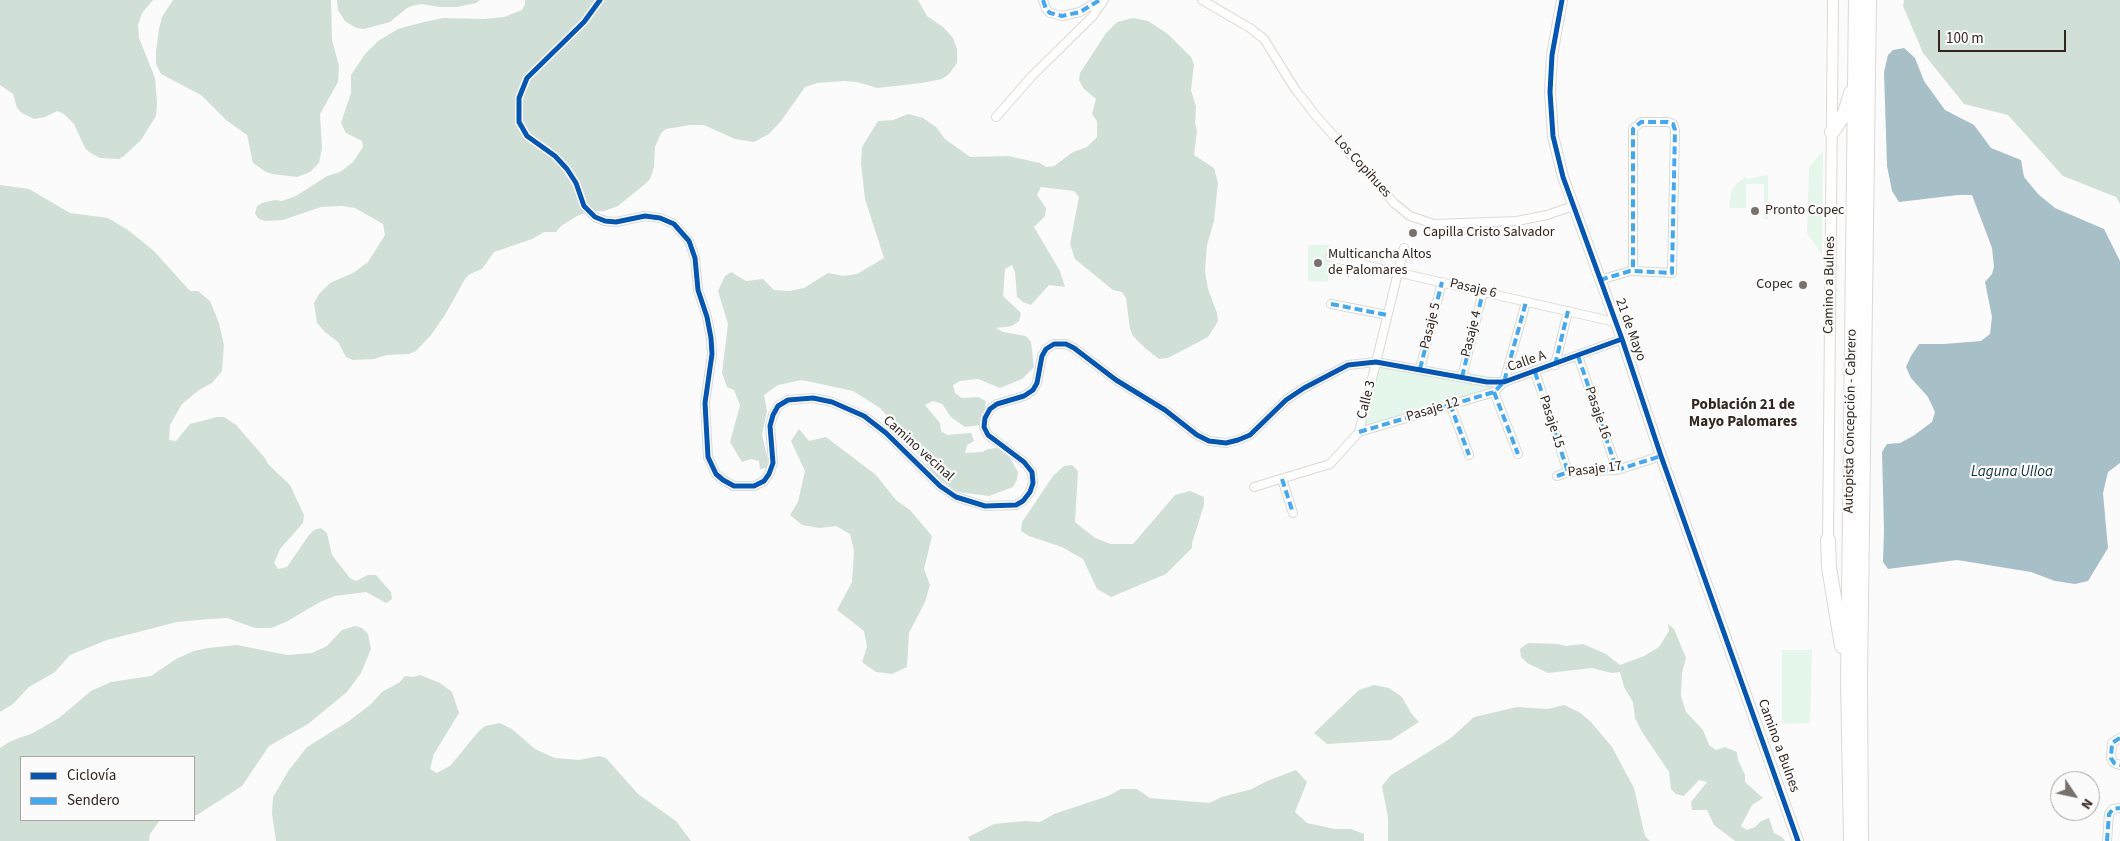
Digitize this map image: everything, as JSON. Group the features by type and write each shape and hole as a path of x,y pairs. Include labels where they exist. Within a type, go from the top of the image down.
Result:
{"highway":[{"name":"Autopista Concepción - Cabrero","path":"1851,841 1848,682 1856,0"},
{"name":"Autopista Concepción - Cabrero","path":"1861,841 1860,680 1869,0"},
{"path":"1832,132 1845,113 1856,78"},
{"path":"1828,540 1829,567 1848,682"}],"street":[{"name":"Camino vecinal","path":"600,0 584,22 527,78 519,98 519,122 527,136 554,156 567,169 579,189 584,206 595,217 616,222 645,216 660,218 674,224 689,241 695,258 698,290 711,338 712,354 705,403 707,451 712,468 720,478 730,484 748,487 764,481 773,463 770,426 776,409 788,400 813,398 832,402 864,416 886,433 940,486 956,497 985,506 1016,505 1023,501 1030,492 1033,483 1032,472 1024,462 988,435 984,427 985,418 990,409 997,404 1024,396 1033,390 1037,383 1042,356 1046,349 1054,344 1066,344 1074,348 1120,384 1165,410 1197,435 1220,443 1238,440 1250,435 1286,400 1342,367 1354,363 1376,362"},
{"path":"1043,0 1046,9 1050,13 1062,16 1080,12 1100,0"},
{"path":"996,116 1032,76 1092,17 1104,0"},
{"name":"Los Copihues","path":"1202,0 1250,28 1264,39 1295,89 1316,117 1394,203 1410,216 1434,224 1517,221 1542,216 1573,206"},
{"name":"21 de Mayo","path":"1562,0 1552,55 1550,107 1558,157 1573,206 1616,322 1661,456 1735,660"},
{"name":"Camino a Bulnes","path":"1828,540 1833,0"},
{"path":"1600,280 1622,272 1672,273 1675,130 1673,124 1668,122 1641,122 1634,129 1633,271"},
{"name":"Calle 3","path":"1254,487 1330,464 1359,432 1404,248"},
{"name":"Pasaje 6","path":"1330,257 1616,322"},
{"name":"Pasaje 5","path":"1420,369 1442,282"},
{"name":"Pasaje 4","path":"1462,377 1483,292"},
{"path":"1504,382 1526,302"},
{"path":"1331,304 1387,315"},
{"path":"1555,365 1568,311"},
{"name":"Calle A","path":"1376,362 1487,382 1504,382 1622,339"},
{"name":"Pasaje 16","path":"1578,356 1617,470"},
{"name":"Pasaje 15","path":"1535,372 1568,472"},
{"name":"Pasaje 12","path":"1359,432 1494,392 1504,382"},
{"path":"1494,392 1518,454"},
{"path":"1450,404 1469,455"},
{"name":"Pasaje 17","path":"1557,476 1568,472 1617,470 1661,456"},
{"path":"1282,479 1293,513"},
{"name":"Camino a Bulnes","path":"1735,660 1798,841"},
{"path":"2120,738 2112,743 2111,758 2114,763 2120,765"},
{"path":"2107,841 2109,814 2113,809 2120,808"}],"green space":[{"path":"1823,151 1822,255 1807,233 1809,167"},
{"path":"1768,175 1768,219 1764,219 1764,184 1746,184 1746,208 1729,208 1731,192 1736,184 1745,177 1747,179"},
{"name":"Multicancha Altos de Palomares","path":"1308,245 1329,245 1328,282 1308,281"},
{"path":"1380,360 1509,379 1498,387 1362,429"},
{"path":"1782,650 1812,650 1810,723 1782,724"}],"shaded area":[{"path":"0,0 153,0 142,13 138,25 139,38 155,78 156,116 141,140 124,156 119,159 100,158 89,152 85,148 74,124 64,114 57,111 45,117 34,119 17,108 13,94 0,85"},
{"path":"173,0 331,0 332,40 339,66 338,82 320,114 322,148 319,163 310,172 297,177 266,172 253,163 247,135 226,120 201,95 161,74 156,64 159,29 162,17"},
{"path":"337,0 480,0 476,3 457,7 415,5 407,8 390,22 364,29 356,28 345,21 338,10"},
{"path":"525,0 918,0 927,16 944,28 953,38 957,49 957,63 949,74 942,79 922,83 877,88 857,82 844,81 817,83 805,87 781,121 769,134 754,142 735,139 704,125 666,129 661,133 655,147 654,167 650,179 645,184 618,206 604,211 590,211 577,216 561,226 556,232 544,232 532,239 494,252 482,269 470,274 465,279 445,315 431,335 416,351 409,354 387,355 374,359 353,360 346,357 338,342 317,323 314,303 319,294 330,283 353,273 368,262 385,235 383,224 355,208 342,206 321,207 283,220 265,221 259,219 255,214 257,206 262,203 275,200 282,201 296,196 327,176 340,172 353,162 363,147 362,141 346,133 341,123 351,93 351,75 365,54 378,41 398,29 443,18 484,19 504,17 522,10"},
{"path":"1904,0 2120,0 2120,204 2116,197 2063,176 2008,115 1964,104 1923,53 1903,6"},
{"path":"1133,18 1148,21 1168,34 1191,57 1194,64 1191,90 1196,107 1195,123 1197,131 1194,155 1214,168 1218,183 1214,221 1207,245 1205,271 1208,289 1218,321 1208,337 1168,358 1159,359 1146,349 1133,336 1130,329 1126,298 1122,292 1113,290 1075,259 1070,244 1079,197 1074,191 1041,187 1037,195 1046,208 1045,216 1034,227 1060,271 1065,287 1049,285 1031,305 1017,297 1015,272 1012,265 1005,269 1003,296 1021,313 1019,321 1012,326 996,328 1003,332 1026,336 1031,342 1034,367 1022,379 1000,388 978,379 960,381 953,385 955,393 962,398 978,397 986,401 982,425 965,427 951,417 942,404 933,401 925,405 940,423 941,431 947,435 971,433 974,441 967,445 965,453 982,452 997,448 1010,458 1018,472 1017,480 1013,487 989,496 957,492 936,476 902,432 880,408 853,391 802,380 778,385 764,395 767,411 762,435 768,460 767,468 760,469 759,461 751,459 742,462 730,442 740,405 734,390 727,387 722,373 728,324 718,291 725,276 731,272 746,281 763,279 774,290 789,291 804,288 828,273 843,276 857,274 884,258 865,199 861,164 862,147 878,121 893,120 908,114 923,118 936,127 945,139 970,157 1008,156 1040,163 1046,167 1054,166 1073,152 1087,147 1097,137 1097,121 1092,114 1096,99 1083,88 1079,80 1080,73 1106,33 1117,22"},
{"path":"0,185 29,189 70,213 108,218 128,230 154,251 190,291 198,291 210,301 219,323 224,345 222,371 212,383 199,390 182,404 170,425 169,440 176,441 190,424 217,417 224,417 236,425 268,464 290,485 304,515 303,523 280,549 274,563 278,569 287,567 309,535 314,530 321,528 327,533 332,555 350,578 356,581 368,575 376,575 391,592 392,599 386,603 366,592 335,596 271,628 255,628 227,618 210,619 177,622 107,640 70,655 55,672 29,687 13,704 0,712"},
{"path":"799,429 809,441 826,437 876,475 896,500 910,510 932,536 924,569 930,585 925,602 909,633 907,667 892,674 876,672 862,662 867,647 864,631 837,610 852,582 854,551 850,534 836,526 819,528 802,525 790,515 798,502 805,471 791,441"},
{"path":"1072,465 1078,471 1075,522 1095,538 1111,544 1133,544 1175,495 1190,491 1204,497 1204,505 1192,548 1166,574 1111,597 1097,589 1083,559 1062,547 1029,536 1021,531 1022,522 1053,476 1064,466"},
{"path":"1668,624 1674,629 1686,658 1682,673 1681,696 1686,712 1703,730 1709,745 1716,750 1725,747 1737,752 1738,760 1745,775 1745,782 1763,798 1752,805 1741,826 1747,830 1769,818 1774,833 1785,841 1735,841 1714,825 1707,810 1692,810 1691,802 1707,782 1699,780 1684,796 1676,794 1671,789 1669,772 1642,732 1635,718 1633,702 1624,687 1620,672 1612,673 1592,668 1548,673 1527,663 1521,657 1520,649 1528,643 1566,646 1583,644 1606,654 1620,665 1644,656 1659,647 1669,631"},
{"path":"355,626 362,628 368,634 371,649 361,673 347,692 308,724 269,746 242,786 197,815 195,815 195,756 20,756 20,821 159,821 150,834 149,841 0,841 0,748 11,741 33,733 59,718 91,691 111,682 151,676 176,659 194,651 208,648 237,645 287,655 312,653 327,646 342,630"},
{"path":"420,675 440,683 452,692 459,713 434,754 430,769 437,773 450,766 479,731 485,726 500,723 512,729 535,749 555,758 579,760 599,756 606,758 638,794 676,821 691,841 276,841 272,814 273,797 289,770 307,747 349,721 370,705 382,692 400,682 405,676 413,677"},
{"path":"1374,685 1389,688 1402,697 1411,713 1419,722 1391,740 1327,744 1314,733 1359,690"},
{"path":"1564,705 1579,712 1591,722 1612,747 1634,788 1645,836 1650,841 1388,841 1388,818 1382,786 1391,775 1451,738 1474,717 1517,707 1548,709"},
{"path":"1296,770 1307,782 1295,812 1307,823 1335,829 1351,829 1364,834 1364,841 970,841 968,837 994,824 1024,821 1040,822 1054,814 1108,796 1121,789 1137,789 1150,798 1209,803 1222,797 1252,789"}],"water":[{"name":"Laguna Ulloa","path":"1904,48 1915,58 1924,81 1945,110 1974,125 1991,148 2021,160 2024,177 2038,194 2055,208 2104,229 2120,261 2120,463 2108,472 2103,493 2108,548 2088,581 2075,584 2055,581 2031,572 1957,560 1888,569 1883,562 1882,452 1887,444 1900,443 1932,422 1935,412 1928,397 1911,378 1906,367 1919,344 1981,341 1990,334 1992,317 1985,282 1992,274 1994,267 1992,248 1972,195 1899,202 1892,191 1887,166 1884,72 1888,55 1893,50"}],"marked path":[{"path":"1043,0 1046,9 1050,13 1062,16 1080,12 1100,0"},
{"path":"1600,280 1630,271 1672,273 1675,130 1673,124 1668,122 1641,122 1633,129 1633,271"},
{"path":"1420,369 1442,282"},
{"path":"1462,377 1483,292"},
{"path":"1359,432 1494,392 1504,382 1526,302"},
{"path":"1331,304 1387,315"},
{"path":"1555,365 1568,311"},
{"path":"1578,356 1617,470"},
{"path":"1535,372 1568,472"},
{"path":"1494,392 1518,454"},
{"path":"1450,404 1469,455"},
{"path":"1557,476 1568,472 1617,470 1661,456"},
{"path":"1282,479 1293,513"},
{"path":"2120,738 2112,743 2111,758 2114,763 2120,765"},
{"path":"2107,841 2109,814 2113,809 2120,808"}],"cycle path":[{"path":"600,0 584,22 527,78 519,98 519,122 527,136 555,156 567,169 576,183 584,206 595,217 605,221 616,222 645,216 660,218 674,224 689,241 695,258 698,290 707,317 711,338 712,354 705,403 708,457 716,474 734,486 754,486 764,481 769,474 773,463 770,426 778,406 788,400 813,398 832,402 864,416 886,433 940,486 956,497 985,506 1016,505 1023,501 1030,492 1033,483 1032,472 1024,462 988,435 984,427 985,418 990,409 997,404 1024,396 1033,390 1037,383 1042,356 1046,349 1054,344 1066,344 1074,348 1116,380 1165,410 1197,435 1209,441 1226,443 1250,435 1286,400 1304,388 1348,365 1376,362 1487,382 1504,382 1622,339"},
{"path":"1562,0 1552,55 1550,92 1553,136 1563,177 1622,339 1661,456 1798,841"}],"place":[{"name":"Pronto Copec","path":"1755,211"},
{"name":"Capilla Cristo Salvador","path":"1413,233"},
{"name":"Multicancha Altos de Palomares","path":"1318,263"},
{"name":"Copec","path":"1803,285"}],"district":[{"name":"Población 21 de Mayo Palomares","path":"1743,414"}]}
